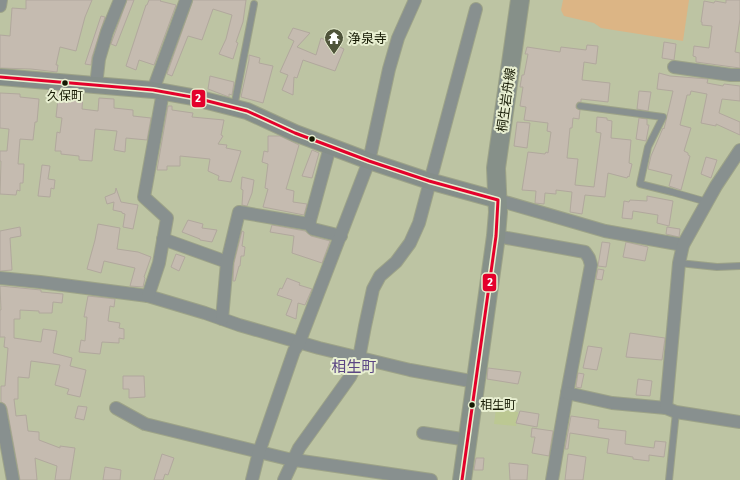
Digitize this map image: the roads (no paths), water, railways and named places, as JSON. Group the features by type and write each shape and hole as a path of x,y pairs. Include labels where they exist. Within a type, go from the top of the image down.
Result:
{"main road":[{"name":"桐生岩舟線","path":"462,480 496,236 498,200 496,168 520,0"}],"street":[{"path":"0,6 1,0"},
{"path":"96,85 99,59 107,32 120,0"},
{"path":"148,296 159,263 167,218 144,197 158,91 186,0"},
{"path":"252,480 259,452 294,351 299,343 369,161 388,69 398,38 415,0"},
{"path":"284,480 299,448 350,377 359,358 373,289 380,276 396,262 410,243 419,223 476,8"},
{"path":"674,67 740,75"},
{"path":"0,77 158,91 234,107 247,111 330,147 429,181 604,231 683,245"},
{"path":"309,224 330,147"},
{"path":"671,410 679,263 683,245 716,186 740,150"},
{"path":"222,319 226,262 239,212 309,224 313,229 341,236"},
{"path":"496,236 585,252 591,265 552,480"},
{"path":"163,239 226,262"},
{"path":"0,278 148,296 299,343 410,370 476,382"},
{"path":"567,393 612,403 671,410 740,422"},
{"path":"116,408 145,424 259,452 293,459 431,480"},
{"path":"0,409 13,480"},
{"path":"423,433 468,440"}],"lane":[{"path":"234,107 254,4"},
{"path":"580,106 663,117 648,148 640,184 707,202"},
{"path":"679,263 717,267 740,266"},
{"path":"669,480 671,410"}],"place":[{"name":"浄泉寺","path":"334,55"},
{"name":"久保町","path":"65,83"},
{"name":"相生町","path":"472,405"}],"district":[{"name":"相生町","path":"354,367"}]}
